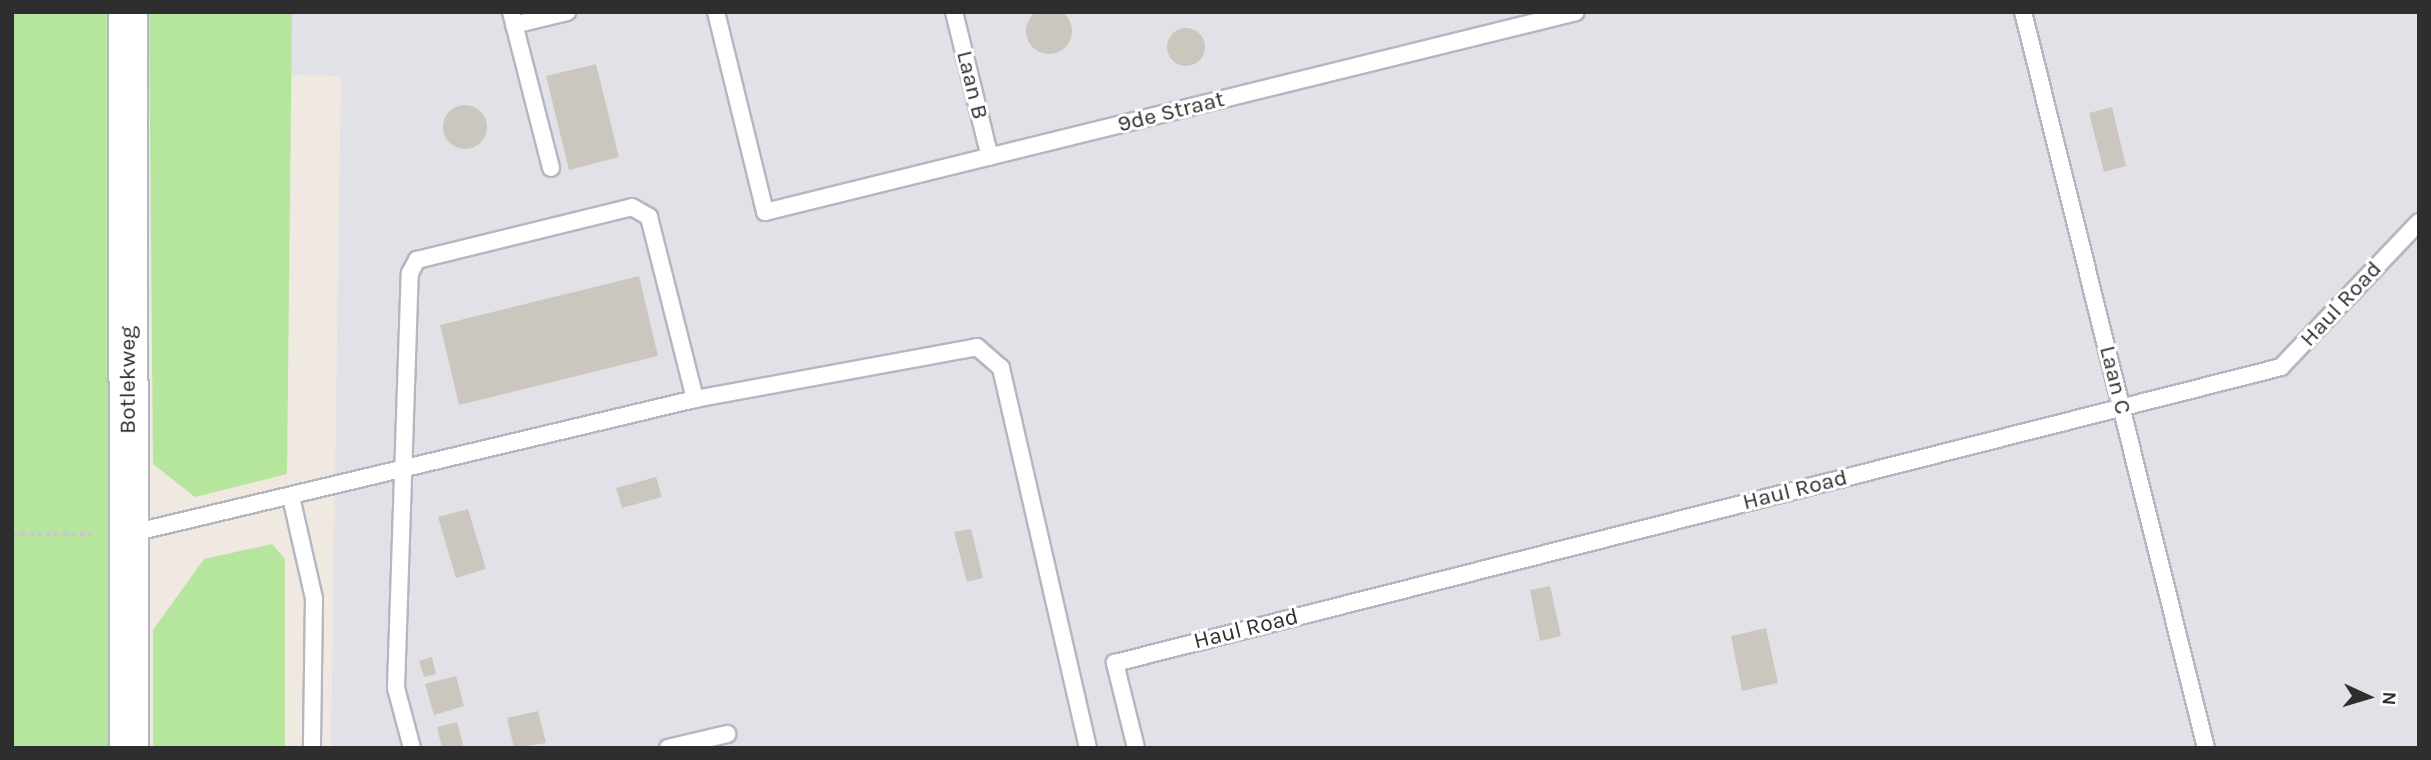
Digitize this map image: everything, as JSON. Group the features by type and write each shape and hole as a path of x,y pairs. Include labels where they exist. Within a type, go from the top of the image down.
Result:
{"main road":[{"name":"Botlekweg","path":"128,12 129,748"}],"lane":[{"path":"551,168 513,19 567,12"},
{"name":"9de Straat","path":"716,12 765,212 1576,12"},
{"name":"Laan B","path":"954,12 990,157"},
{"name":"Laan C","path":"2023,12 2206,748"},
{"path":"412,748 396,688 406,470 410,273 417,260 632,207 649,217 695,399"},
{"name":"Haul Road","path":"1136,748 1115,663 2281,367 2419,222"},
{"path":"128,534 406,470 695,399 967,346 993,357 1001,368 1088,748"},
{"path":"291,497 314,598 312,748"},
{"path":"668,748 727,734"}],"path":[{"path":"12,534 128,534"}],"shaded area":[{"path":"292,12 2419,12 2419,748 331,748 341,76 289,75"}],"green space":[{"path":"12,12 111,12 110,748 12,748"},
{"path":"149,12 292,12 287,474 195,497 153,464"},
{"path":"272,544 285,559 285,748 153,748 153,630 204,559"}],"building":[{"path":"1049,8 1065,15 1072,31 1065,47 1049,54 1033,47 1026,31 1033,15"},
{"path":"1186,28 1199,34 1205,47 1199,60 1186,66 1173,60 1167,47 1173,34"},
{"path":"596,64 619,157 569,170 546,76"},
{"path":"465,105 480,112 487,127 480,142 465,149 450,142 443,127 450,112"},
{"path":"2112,107 2126,166 2104,172 2089,113"},
{"path":"639,276 658,356 459,405 440,325"},
{"path":"656,477 662,497 622,508 616,488"},
{"path":"468,509 486,569 456,578 438,517"},
{"path":"971,529 983,578 967,582 954,532"},
{"path":"1550,586 1561,636 1540,641 1530,590"},
{"path":"1766,628 1778,683 1742,691 1731,636"},
{"path":"432,657 436,674 424,677 419,661"},
{"path":"456,676 464,706 434,715 425,684"},
{"path":"538,711 546,743 514,748 507,718"},
{"path":"457,722 464,748 442,748 437,727"}]}
